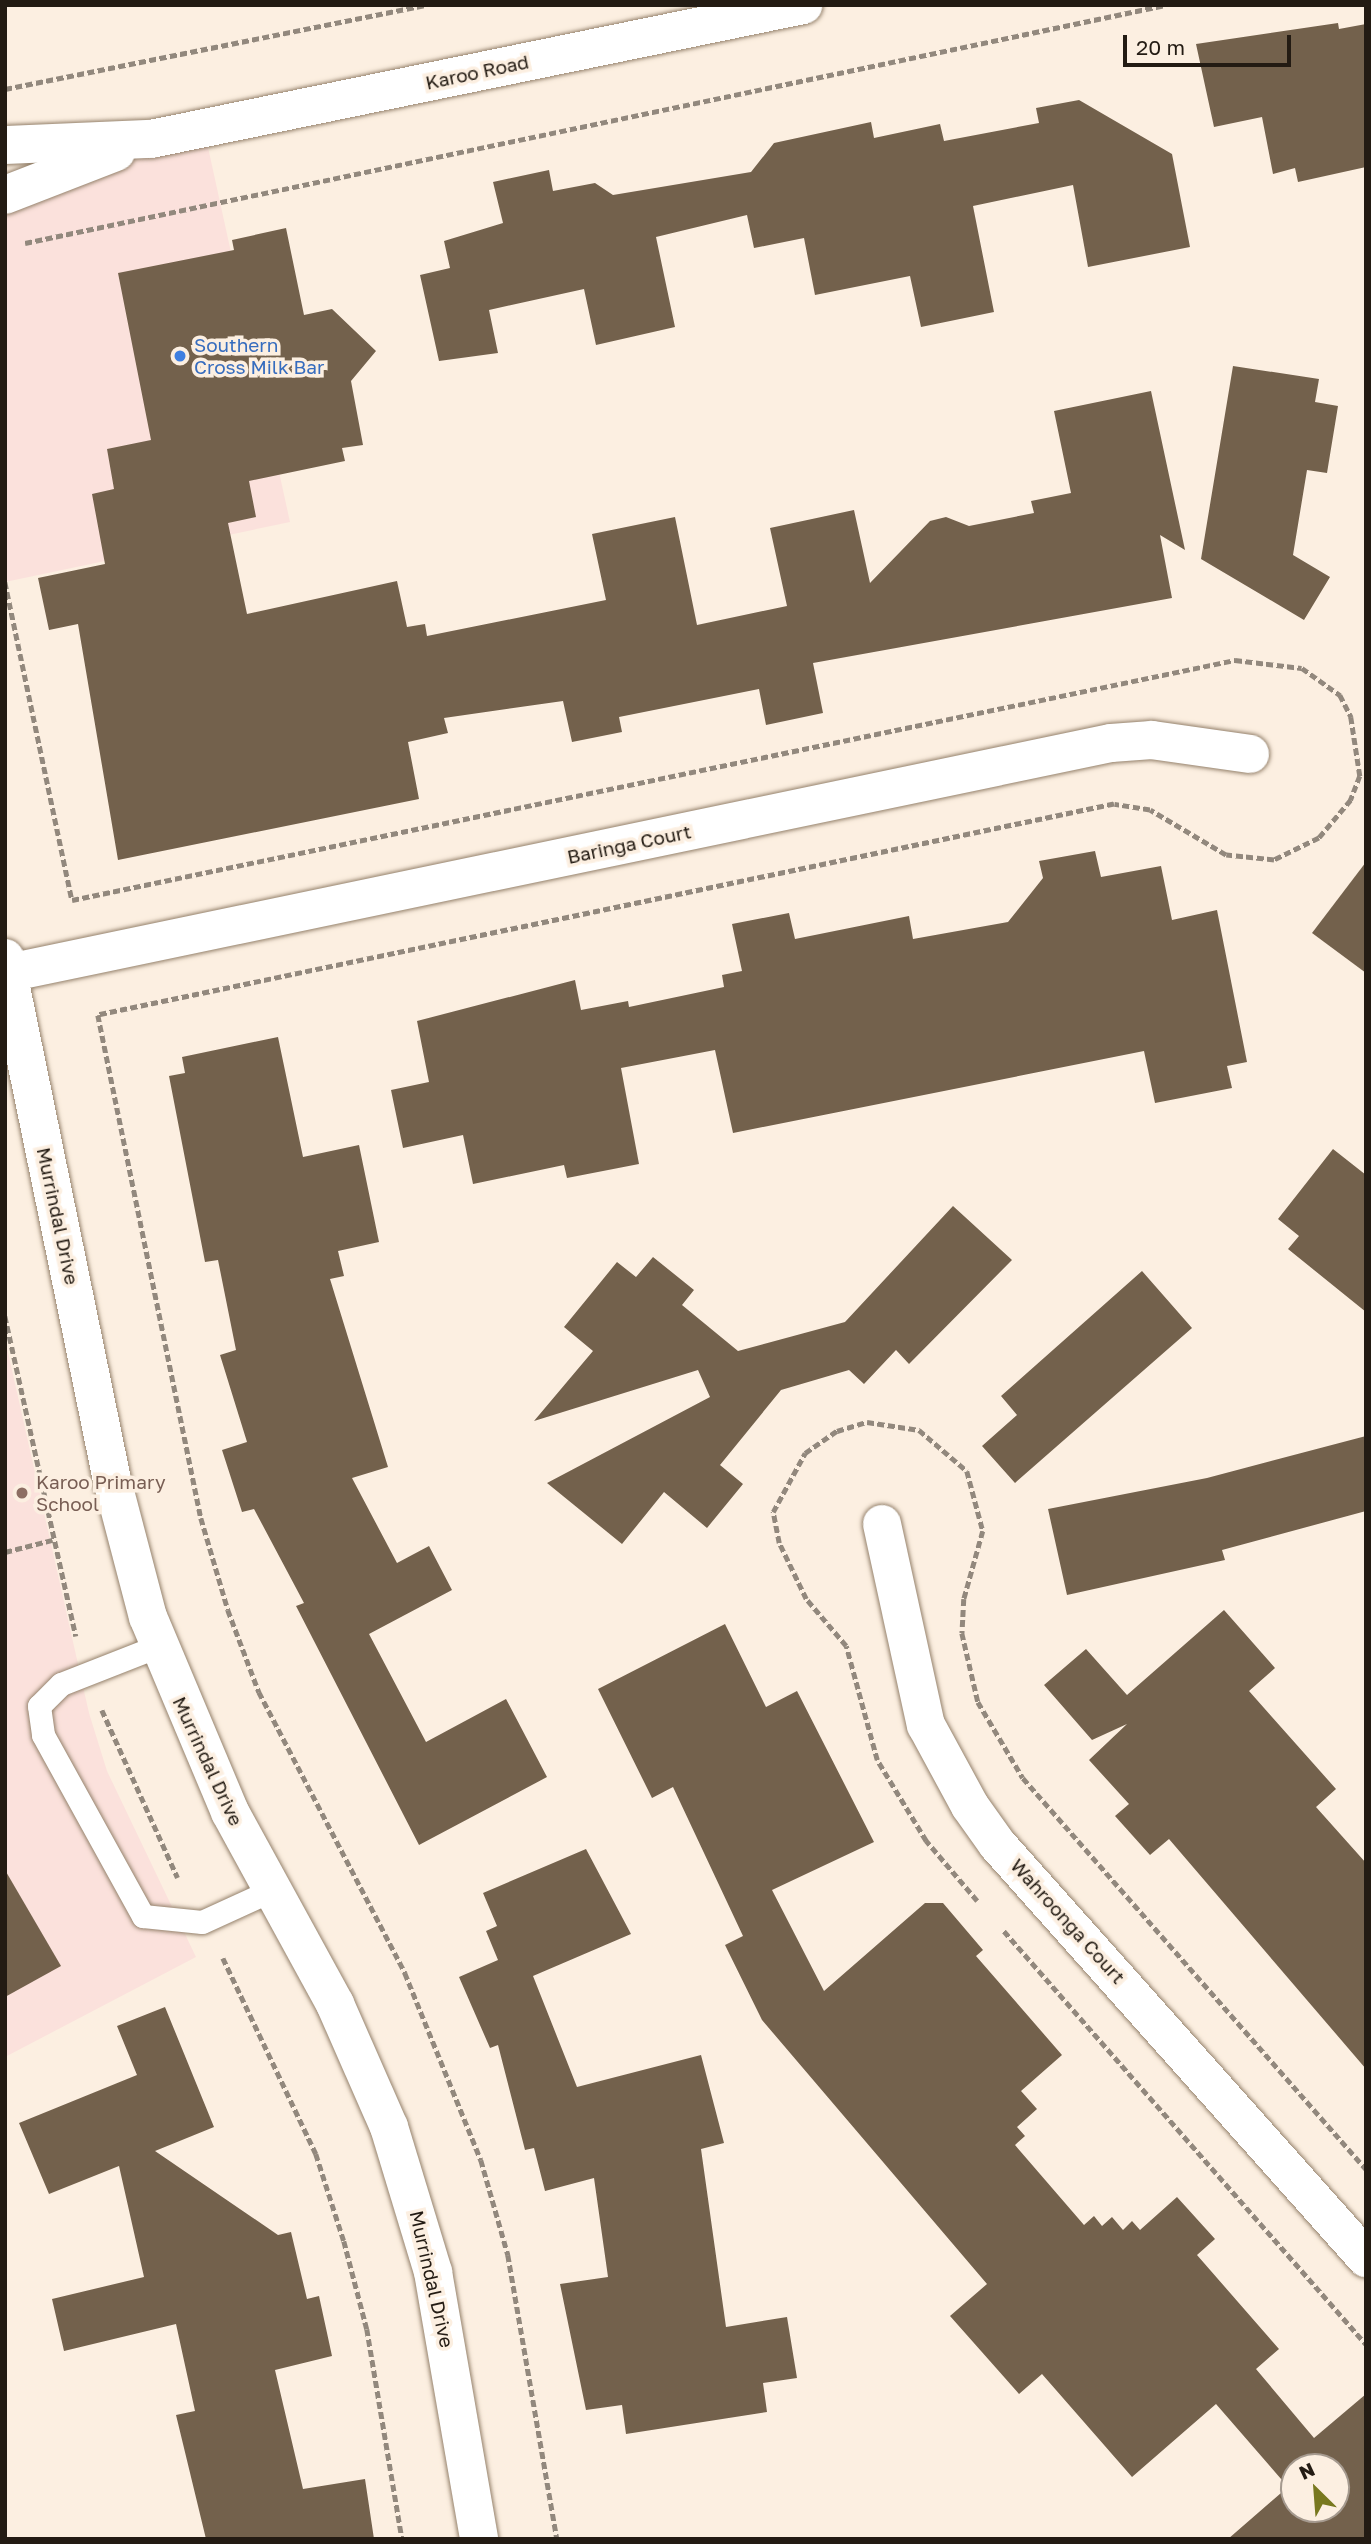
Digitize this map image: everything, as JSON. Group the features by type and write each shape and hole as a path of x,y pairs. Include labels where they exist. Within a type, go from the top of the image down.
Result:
{"street":[{"name":"Karoo Road","path":"5,145 151,139 803,5"},
{"name":"Karoo Road","path":"5,195 151,139"},
{"name":"Baringa Court","path":"7,966 1111,743 1152,740 1250,754"},
{"name":"Murrindal Drive","path":"7,966 112,1480 158,1646 225,1801 363,2066 411,2191 433,2272 479,2539"},
{"name":"Wahroonga Court","path":"882,1524 926,1725 970,1805 997,1844 1366,2258"}],"lane":[{"path":"158,1646 61,1684 39,1706 43,1735 143,1916 202,1922 272,1890"}],"path":[{"path":"5,89 427,5"},
{"path":"19,244 1165,5"},
{"path":"5,582 72,900"},
{"path":"98,1015 173,1390 228,1610 259,1692 404,1973 477,2148 508,2255 557,2539"},
{"path":"5,1552 52,1540"}],"shaded area":[{"path":"204,129 290,522 5,582 5,195"},
{"path":"5,1339 89,1713 107,1771 196,1957 5,2057"}],"building":[{"path":"1338,23 1339,29 1366,24 1366,167 1298,182 1295,168 1273,174 1262,117 1214,127 1196,44"},
{"path":"1079,100 1172,154 1190,247 1088,267 1073,185 973,206 994,312 921,327 910,276 815,295 804,238 754,248 747,215 656,237 675,327 596,345 584,289 489,310 498,353 439,361 420,275 450,268 444,241 503,223 493,182 549,170 553,191 595,183 613,195 751,172 774,143 871,122 874,138 940,124 944,141 1039,123 1036,108"},
{"path":"286,228 304,315 332,309 376,351 351,381 363,445 342,448 345,461 249,481 256,517 228,523 247,614 397,581 407,627 425,624 427,636 606,600 592,534 675,517 697,625 787,606 770,528 854,510 870,583 930,521 946,517 969,526 1034,513 1031,501 1071,493 1054,411 1151,391 1185,550 1160,535 1172,598 813,663 823,713 766,725 759,689 619,717 622,732 572,742 563,701 444,718 448,733 408,742 419,799 118,860 78,624 49,630 38,578 105,564 92,494 114,489 107,449 151,440 118,273 234,250 232,240"},
{"path":"1233,366 1319,379 1315,402 1338,406 1327,473 1307,470 1293,555 1330,577 1304,620 1201,559"},
{"path":"1095,851 1101,877 1161,866 1172,920 1217,910 1247,1062 1227,1066 1232,1088 1155,1103 1144,1051 733,1133 715,1050 621,1068 639,1164 567,1178 564,1165 473,1184 463,1135 403,1148 391,1090 429,1082 417,1021 575,980 581,1010 628,1001 629,1007 724,987 722,975 742,971 732,924 789,913 795,939 909,916 913,939 1008,922 1043,878 1039,861"},
{"path":"1366,862 1366,973 1312,933"},
{"path":"278,1037 303,1157 359,1145 379,1242 338,1251 344,1276 330,1279 388,1467 352,1478 397,1563 429,1546 452,1590 369,1634 426,1742 506,1699 547,1777 419,1845 296,1606 304,1603 254,1509 242,1512 222,1450 247,1442 220,1355 236,1350 218,1260 205,1262 169,1076 185,1073 182,1057"},
{"path":"1333,1149 1366,1175 1366,1312 1288,1249 1299,1236 1278,1219"},
{"path":"953,1206 1012,1260 909,1364 896,1350 864,1384 849,1370 781,1390 720,1465 743,1484 707,1528 664,1492 622,1544 547,1483 710,1397 698,1370 534,1421 593,1351 564,1327 617,1262 636,1277 653,1257 694,1290 682,1305 738,1351 845,1322"},
{"path":"1142,1271 1192,1328 1015,1483 982,1446 1017,1415 1001,1396"},
{"path":"1366,1436 1366,1511 1222,1550 1225,1560 1067,1595 1048,1509 1207,1478"},
{"path":"1224,1610 1275,1668 1249,1691 1336,1789 1316,1807 1366,1863 1366,2069 1169,1839 1150,1855 1115,1816 1129,1804 1089,1760 1127,1724 1092,1740 1044,1685 1086,1649 1127,1695"},
{"path":"725,1624 766,1707 797,1691 874,1842 772,1890 824,1991 925,1903 943,1903 983,1950 976,1956 1062,2055 1021,2091 1037,2109 1017,2127 1025,2136 1015,2145 1084,2225 1094,2216 1102,2226 1112,2217 1123,2230 1132,2221 1140,2230 1177,2197 1215,2239 1197,2255 1279,2349 1256,2369 1314,2438 1366,2394 1366,2539 1228,2539 1280,2494 1280,2523 1350,2523 1350,2453 1280,2453 1280,2478 1216,2404 1132,2477 1042,2374 1019,2394 950,2316 987,2284 762,2020 725,1945 743,1936 673,1787 652,1798 598,1689"},
{"path":"586,1849 631,1934 533,1976 577,2087 701,2055 724,2143 701,2149 726,2327 787,2317 797,2378 763,2383 767,2412 626,2434 622,2405 586,2410 560,2284 608,2277 594,2178 545,2191 534,2148 525,2150 498,2045 490,2048 459,1977 498,1960 486,1931 497,1926 483,1893"},
{"path":"5,1870 61,1966 5,1997"},
{"path":"165,2007 214,2127 155,2151 278,2235 291,2232 307,2299 319,2296 332,2356 275,2370 303,2489 365,2479 374,2539 206,2539 176,2415 195,2411 176,2324 64,2351 52,2299 144,2277 119,2166 49,2194 19,2123 137,2075 117,2026"}],"place":[{"name":"Southern Cross Milk Bar","path":"180,356"},
{"name":"Karoo Primary School","path":"22,1493"}]}
